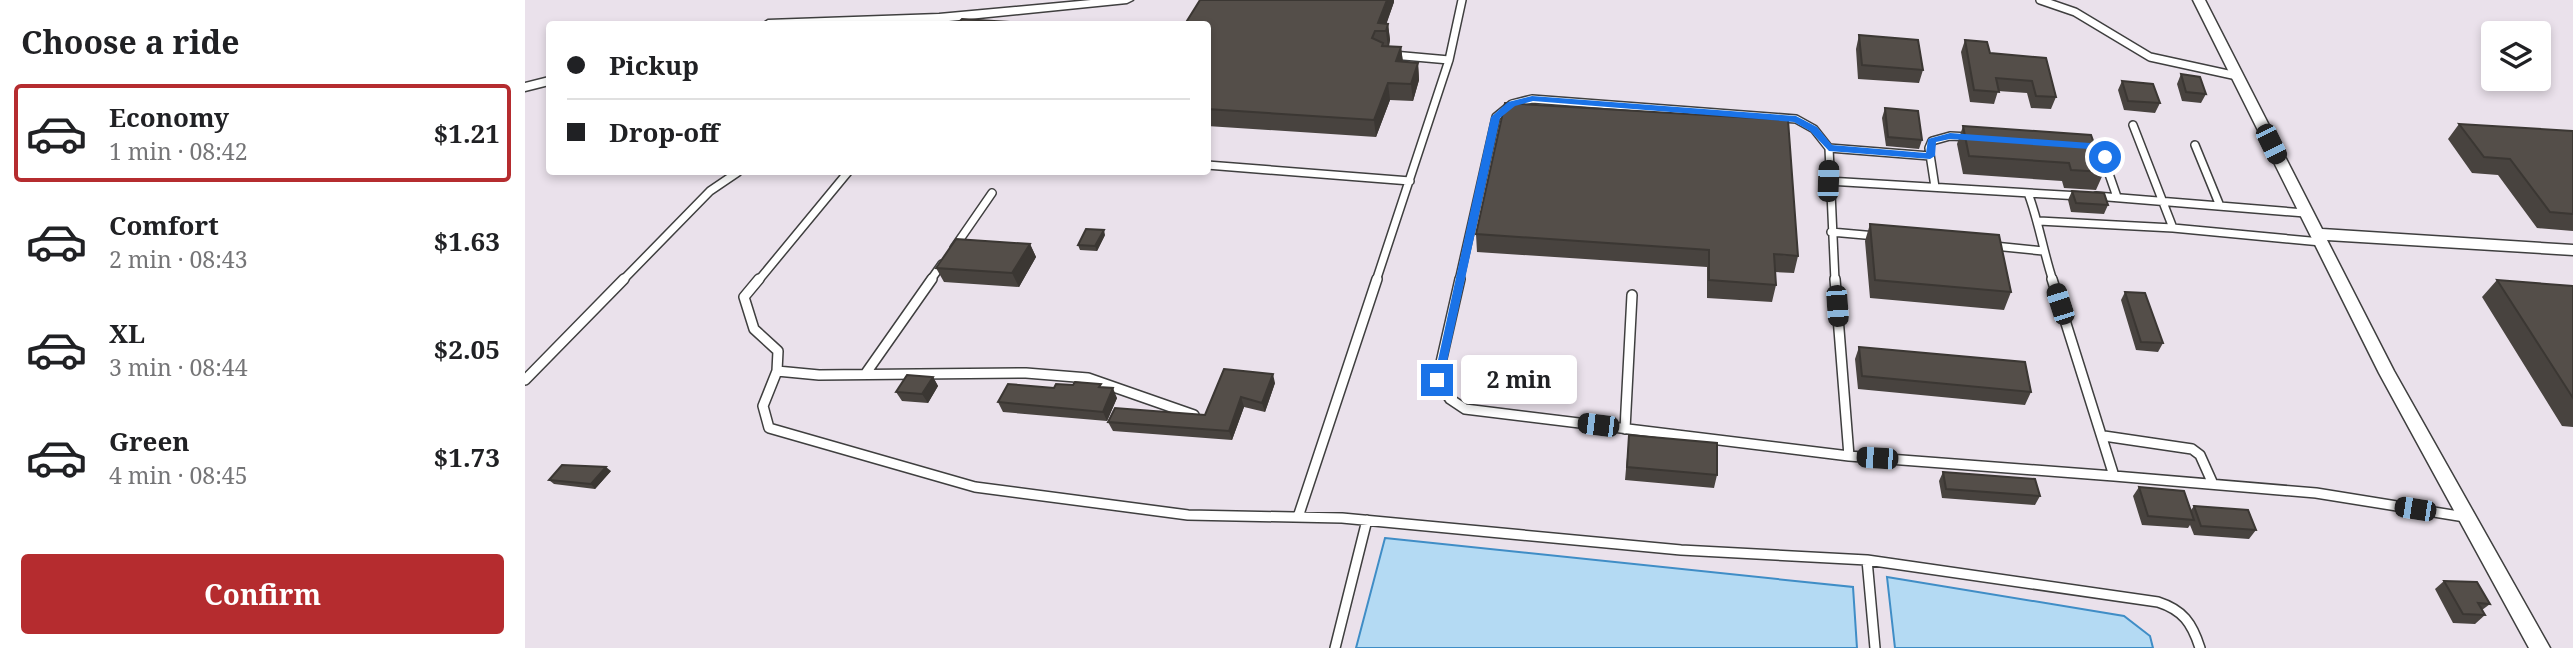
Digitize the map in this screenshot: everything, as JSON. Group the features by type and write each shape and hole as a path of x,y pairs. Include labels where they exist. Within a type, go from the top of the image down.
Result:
{"street":[{"path":"936,21 1127,0"},
{"path":"2199,0 2387,373 2540,648"},
{"path":"525,87 546,82"},
{"path":"2319,238 2573,250"}],"lane":[{"path":"1298,517 1449,60 1462,0"},
{"path":"2040,0 2075,12 2150,57 2176,65 2237,76"},
{"path":"1380,54 1449,60"},
{"path":"1849,456 1831,232 1829,148 1814,129 1796,119 1532,99 1512,104 1496,117 1437,380 1450,398 1465,409 1849,456 2316,493 2465,517"},
{"path":"2133,125 2173,228"},
{"path":"1935,187 1930,156 1932,141 1938,137 1976,138"},
{"path":"2195,145 2220,206"},
{"path":"2078,146 2101,150 2117,197"},
{"path":"1829,148 1930,156"},
{"path":"1211,165 1410,181"},
{"path":"525,380 710,191 734,175"},
{"path":"846,175 744,297 754,332 778,351 777,371 763,406 769,428 975,487 1188,515 1367,520 1681,550 1867,560 2158,602 2176,607 2192,622 2200,648"},
{"path":"1828,181 2117,197 2305,213"},
{"path":"866,373 992,193"},
{"path":"2028,193 2039,221 2043,251 2104,436 2114,476"},
{"path":"2039,221 2319,238"},
{"path":"1831,232 1884,236"},
{"path":"1990,246 2043,251"},
{"path":"1625,429 1632,295"},
{"path":"777,371 819,375 1027,373 1088,379 1194,415"},
{"path":"2104,436 2192,449 2200,455 2213,484"},
{"path":"1335,648 1367,520"},
{"path":"1867,560 1875,648"}],"shaded area":[{"path":"525,0 2573,0 2573,648 525,648"}],"water":[{"path":"1385,538 1853,587 1857,648 1356,648"},
{"path":"1887,577 2124,616 2150,636 2153,648 1895,648"}],"building":[{"path":"1200,0 1387,0 1378,23 1388,24 1386,31 1375,31 1372,38 1383,43 1382,46 1401,47 1396,61 1418,63 1411,84 1388,83 1374,120 1211,109 1211,21 1187,21"},
{"path":"962,19 995,21 960,21"},
{"path":"1859,35 1918,40 1923,70 1862,65"},
{"path":"1965,40 1987,42 1990,53 2046,58 2056,97 2036,96 2032,81 1996,78 1999,92 1974,90"},
{"path":"2181,74 2200,77 2206,94 2186,92"},
{"path":"2122,81 2153,84 2160,103 2128,101"},
{"path":"1505,103 1788,120 1798,256 1774,254 1776,285 1709,280 1709,250 1476,234"},
{"path":"1885,108 1918,111 1922,140 1888,137"},
{"path":"2459,124 2573,131 2573,214 2550,212 2510,159 2484,157"},
{"path":"1963,126 2091,135 2104,172 2071,170 2069,163 1969,156"},
{"path":"2072,191 2104,193 2108,205 2076,203"},
{"path":"1870,224 1999,235 2011,292 1875,280"},
{"path":"1086,229 1104,230 1095,246 1078,245"},
{"path":"956,239 1030,244 1012,273 936,268"},
{"path":"2497,280 2573,286 2573,398"},
{"path":"2125,292 2145,293 2163,343 2141,342"},
{"path":"1859,347 2025,362 2031,392 1862,376"},
{"path":"1224,369 1273,374 1262,403 1241,397 1229,431 1108,422 1115,408 1205,415"},
{"path":"907,375 933,377 922,394 896,392"},
{"path":"1075,382 1113,388 1103,412 998,402 1008,384 1054,388 1056,384 1073,385"},
{"path":"1629,435 1717,443 1717,475 1627,467"},
{"path":"562,465 606,467 591,484 549,480"},
{"path":"1943,472 2035,479 2040,496 1946,489"},
{"path":"2139,487 2184,491 2194,520 2148,516"},
{"path":"2194,506 2248,510 2256,530 2201,526"},
{"path":"2444,581 2477,582 2490,604 2478,603 2485,615 2463,614"}],"route":[{"path":"1437,380 1496,117 1512,104 1532,99 1796,119 1814,129 1829,148 1930,156 1932,141 1938,137 1950,136 2090,146 2101,150 2105,157"}]}
